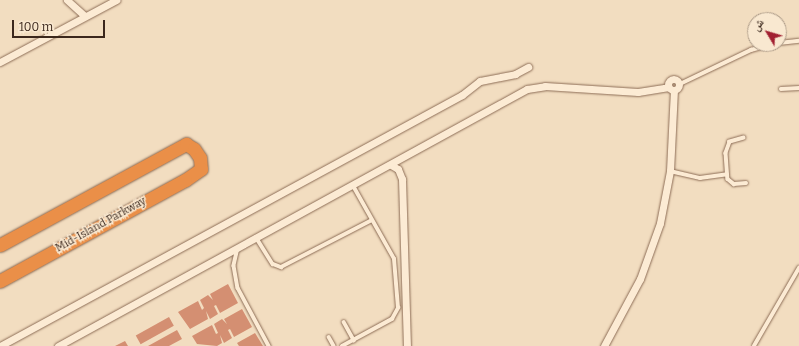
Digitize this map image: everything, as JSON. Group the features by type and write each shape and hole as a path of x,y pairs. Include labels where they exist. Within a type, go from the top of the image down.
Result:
{"highway":[{"name":"Mid-Island Parkway","path":"0,245 186,144 199,154 201,170 0,281"}],"street":[{"path":"67,0 85,16"},
{"path":"0,62 116,0"},
{"path":"0,346 462,95 480,81 515,74 528,67"},
{"path":"58,346 256,237 353,186 531,87 546,86 633,92 672,89 680,84"},
{"path":"604,346 627,307 647,261 660,223 670,171 672,89"},
{"path":"391,165 398,169 402,179 407,346"}],"lane":[{"path":"787,42 799,41"},
{"path":"680,84 747,52"},
{"path":"781,90 799,88"},
{"path":"744,138 733,140 727,146 727,174 734,184 746,184"},
{"path":"670,171 694,177 727,174"},
{"path":"342,346 392,319 398,308 394,259 353,186"},
{"path":"256,237 273,264 283,267 372,220"},
{"path":"238,248 234,266 238,288 269,346"},
{"path":"754,346 799,268"},
{"path":"344,322 354,340"},
{"path":"329,337 334,346"}],"building":[{"path":"228,284 238,303 220,313 216,305 214,306 218,314 210,319 206,311 208,319 190,329 178,312 198,301 202,310 204,308 200,300 208,295 213,300 210,294"},
{"path":"242,309 252,327 234,337 230,329 228,330 232,338 224,343 220,335 222,343 217,346 197,344 192,336 212,325 216,334 218,333 214,324 222,319 227,324 224,319"},
{"path":"169,317 174,326 141,344 136,335"},
{"path":"177,330 182,339 169,346 148,346"},
{"path":"255,333 263,346 239,346 237,343"},
{"path":"125,341 128,346 115,346"}]}
